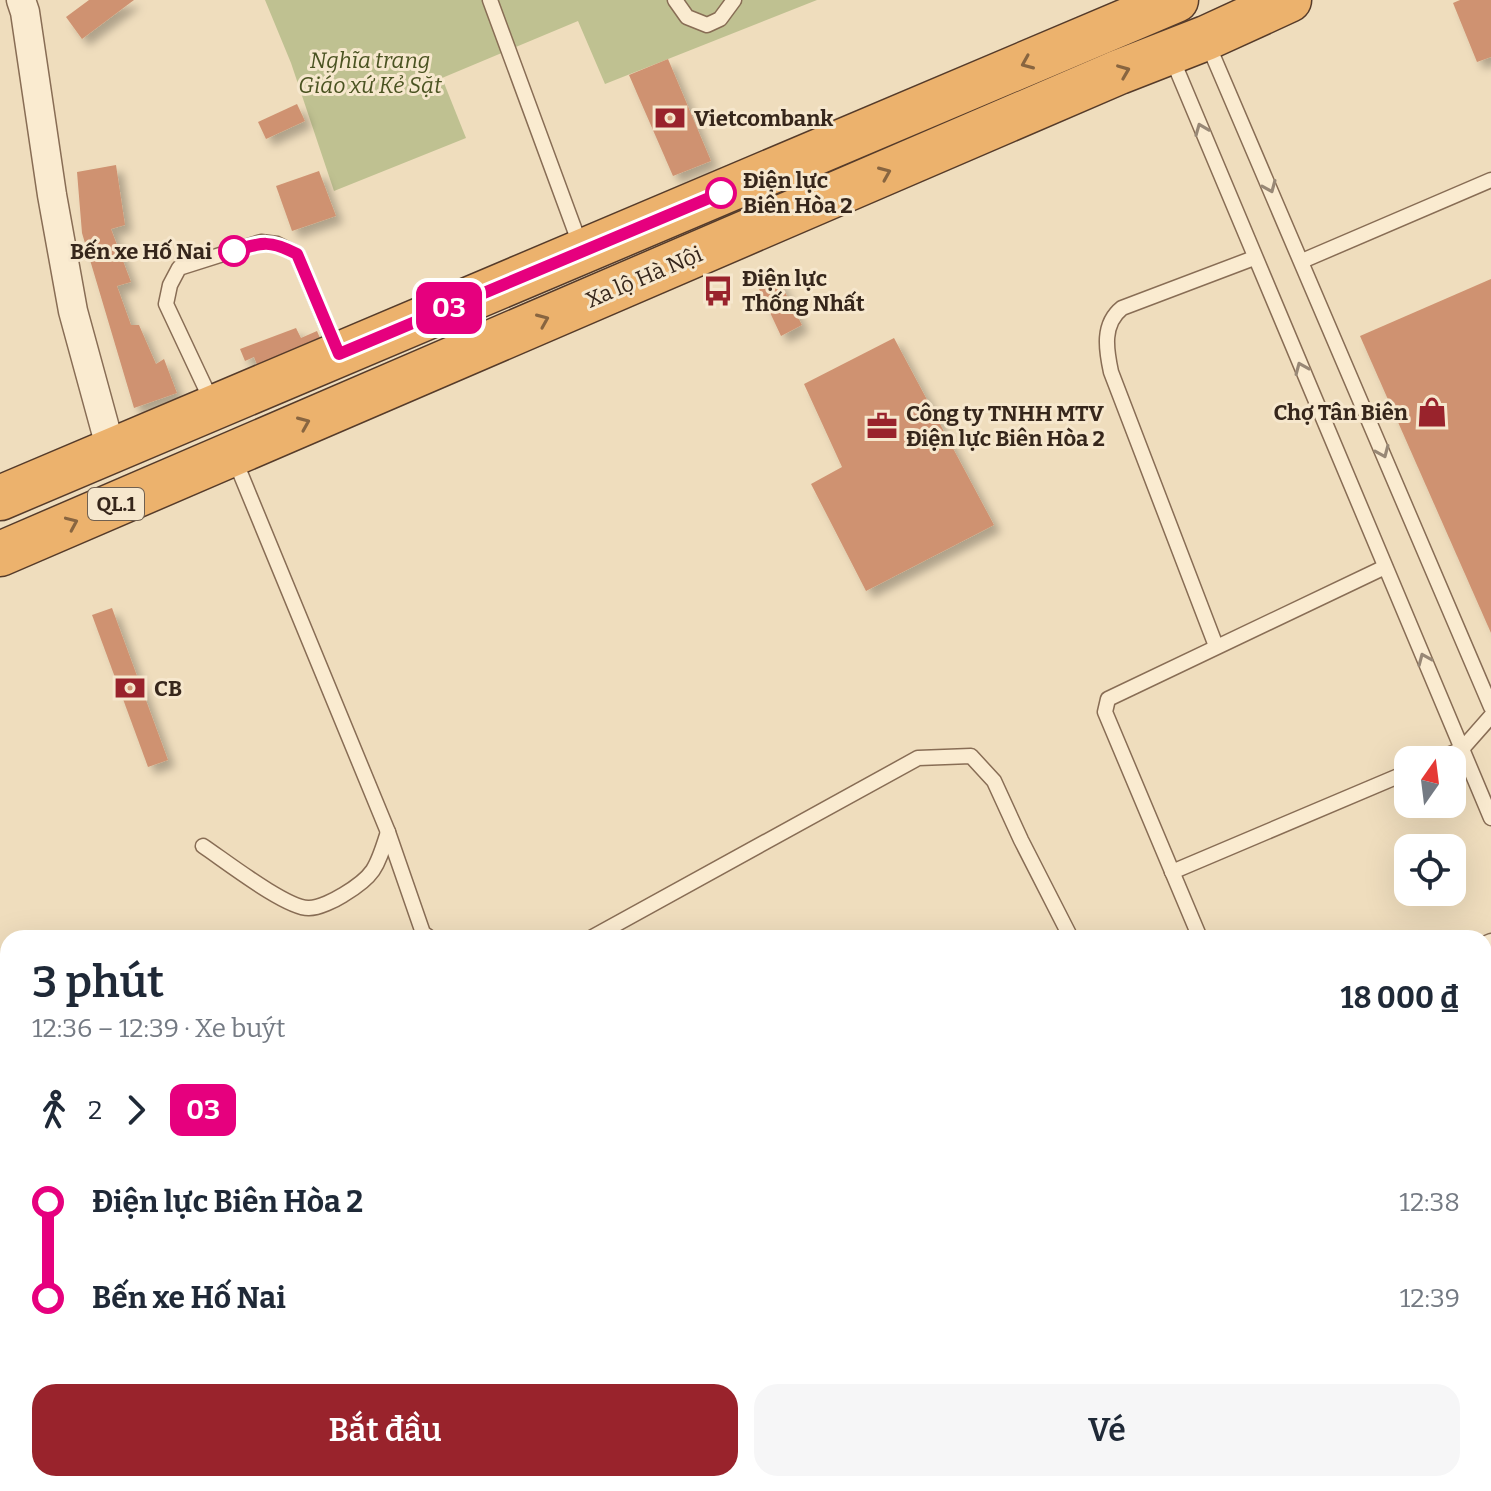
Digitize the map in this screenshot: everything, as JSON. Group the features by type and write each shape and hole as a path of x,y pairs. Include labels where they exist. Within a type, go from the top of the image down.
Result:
{"highway":[{"name":"Xa lộ Hà Nội","path":"0,554 1289,0"},
{"name":"QL.1","path":"0,498 1170,4"},
{"path":"1170,4 1187,45"},
{"path":"214,406 233,454"},
{"path":"111,450 128,499"}],"street":[{"path":"21,0 73,311 111,450"}],"lane":[{"path":"490,0 583,252"},
{"path":"675,0 687,17 707,25 720,19 734,0"},
{"path":"1187,45 1254,258 1461,746"},
{"path":"1187,45 1302,261 1491,707"},
{"path":"1302,261 1491,180"},
{"path":"214,406 166,304 170,285 179,268 261,242 277,244 297,254 339,354"},
{"path":"1216,646 1111,372 1107,340 1112,316 1122,308 1254,258"},
{"path":"233,454 388,832 422,930"},
{"path":"1197,930 1105,712 1108,699 1385,567"},
{"path":"1465,746 1491,716"},
{"path":"606,930 918,758 944,755 971,756 994,781 1067,930"},
{"path":"1466,759 1491,818"},
{"path":"1172,872 1394,778"},
{"path":"203,846 289,904 309,909 338,898 366,881 379,858 388,832"}],"green space":[{"name":"Nghĩa trang Giáo xứ Kẻ Sặt","path":"265,0 817,0 605,84 578,21 442,78 466,138 334,191 291,63"}],"building":[{"path":"89,0 134,0 82,39 66,17"},
{"path":"1460,0 1491,0 1491,57 1477,62 1453,3"},
{"name":"Vietcombank","path":"668,59 711,161 673,176 629,75"},
{"path":"297,104 305,121 266,139 258,122"},
{"path":"116,165 125,225 111,229 131,282 117,286 131,325 139,325 156,364 164,359 177,393 134,408 82,233 77,172"},
{"path":"319,171 336,216 292,231 276,186"},
{"path":"778,279 802,325 781,336 759,289"},
{"path":"1491,279 1491,633 1360,336"},
{"path":"296,328 301,338 317,331 322,343 259,370 254,357 245,361 240,349"},
{"name":"Công ty TNHH MTV Điện lực Biên Hòa 2","path":"894,338 994,525 866,591 811,484 842,467 804,384"},
{"name":"CB","path":"112,608 168,760 148,767 92,615"}],"bus line":[{"name":"03","path":"234,251 261,242 277,244 297,254 339,354 721,193"}],"place":[{"name":"Vietcombank","path":"670,118"},
{"name":"Điện lực Biên Hòa 2","path":"721,193"},
{"name":"Bến xe Hố Nai","path":"234,251"},
{"name":"Điện lực Thống Nhất","path":"718,291"},
{"name":"Chợ Tân Biên","path":"1432,412"},
{"name":"Công ty TNHH MTV Điện lực Biên Hòa 2","path":"882,426"},
{"name":"CB","path":"130,688"}]}
